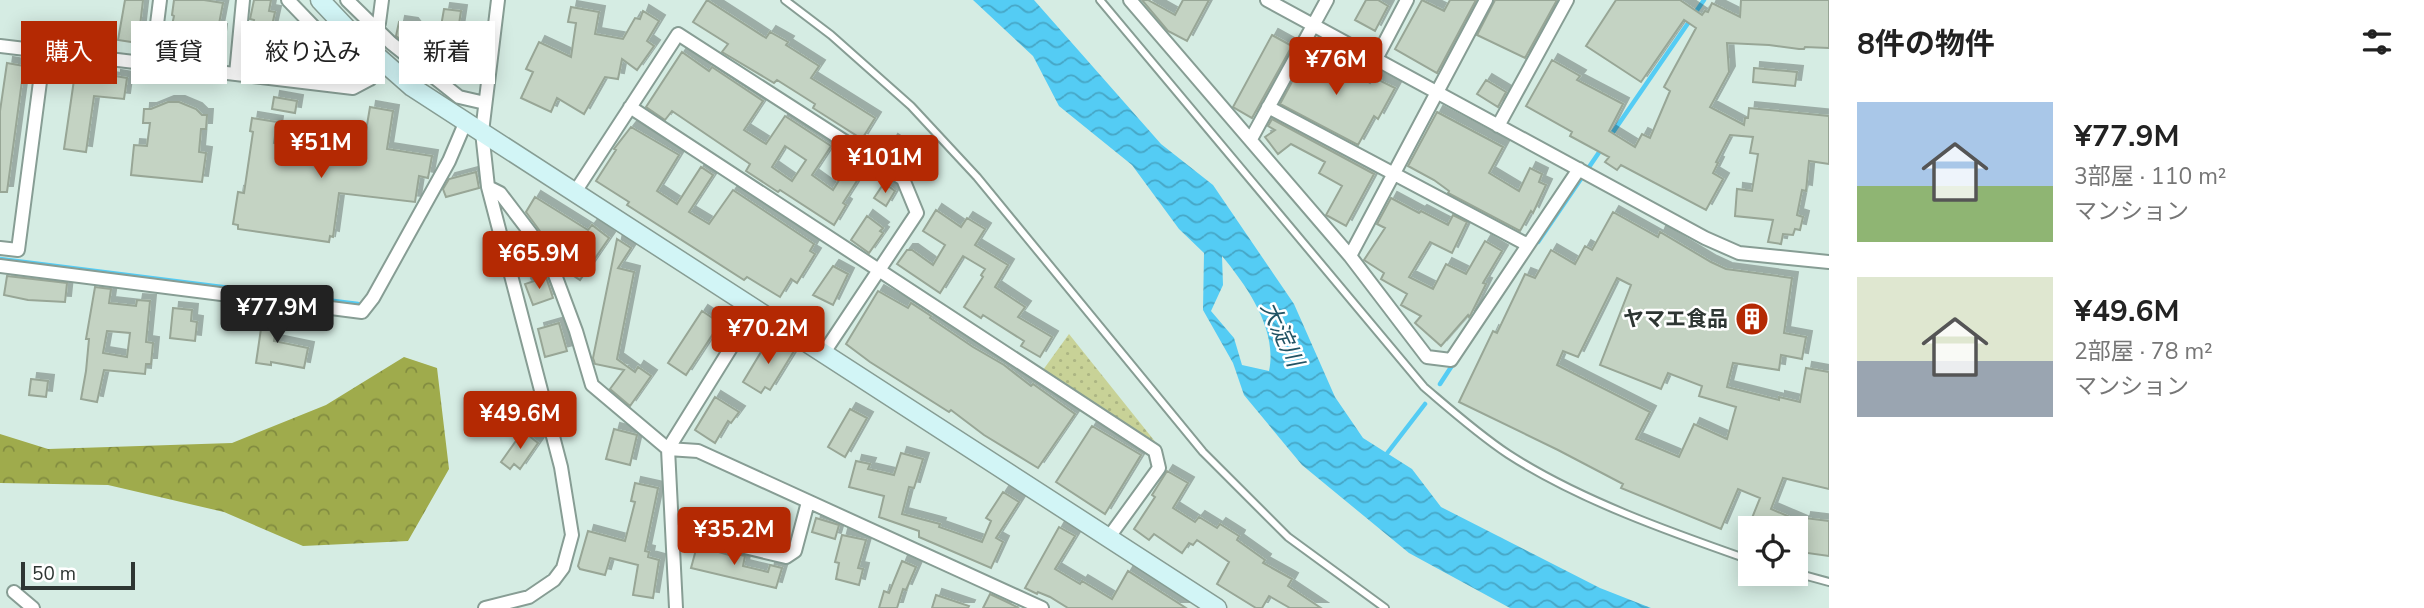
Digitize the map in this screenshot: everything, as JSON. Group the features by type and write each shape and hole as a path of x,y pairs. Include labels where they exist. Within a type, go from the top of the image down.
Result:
{"street":[{"path":"157,21 160,0"},
{"path":"236,74 243,0"},
{"path":"288,0 308,21"},
{"path":"320,0 341,21"},
{"path":"346,0 367,21"},
{"path":"379,21 382,0"},
{"path":"485,608 529,597 554,580 563,568 572,535 561,467 488,187 482,132 498,0"},
{"path":"1130,0 1350,256 1427,357 1451,360 1528,245 1584,172"},
{"path":"1267,0 1705,238 1739,253 1829,262"},
{"path":"1251,139 1327,0"},
{"path":"1376,59 1407,0"},
{"path":"1350,256 1486,0"},
{"path":"1498,126 1567,0"},
{"path":"575,192 678,34 903,179 917,213 823,354"},
{"path":"385,37 459,97 485,103"},
{"path":"0,46 21,48"},
{"path":"385,65 412,87 1217,608"},
{"path":"227,73 241,75"},
{"path":"0,248 18,250 40,84"},
{"path":"320,84 353,88 361,84"},
{"path":"630,107 1155,451 1159,468 1109,537"},
{"path":"1268,107 1528,245"},
{"path":"0,266 362,312 373,298 449,161 466,121"},
{"path":"488,187 500,193 548,256 576,331 592,386 668,449 698,451 1042,608"},
{"path":"676,608 668,449 755,309"},
{"path":"674,530 786,557 795,551 808,502"},
{"path":"15,592 33,608"}],"lane":[{"path":"785,0 831,35 911,106 977,177 1203,452 1288,537 1385,608"},
{"path":"1100,0 1424,387 1467,424 1510,455 1579,492 1672,532 1738,556"},
{"path":"1808,576 1829,582"}],"green space":[{"path":"1069,334 1157,444 1043,370"},
{"path":"404,357 437,368 449,469 408,541 303,546 224,512 108,485 0,483 0,434 48,449 232,443 326,405"}],"water":[{"name":"大淀川","path":"973,0 1034,0 1161,144 1213,185 1294,304 1335,397 1363,438 1412,469 1441,507 1600,588 1651,608 1510,608 1409,553 1302,465 1244,395 1233,363 1203,310 1204,253 1179,229 1132,165 1059,106 1033,56","holes":["1222,256 1232,268 1265,325 1271,356 1269,371 1242,365 1234,338 1211,311 1223,285"]}],"building":[{"path":"125,0 143,0 141,21 131,21 131,42 118,40"},
{"path":"174,0 223,3 220,21 173,21"},
{"path":"254,0 271,0 269,11 275,12 273,21 250,19"},
{"path":"707,0 766,38 770,32 788,42 786,45 819,66 811,78 875,118 862,139 813,108 815,104 777,80 774,83 722,52 728,44 693,22"},
{"path":"1142,0 1148,0 1175,15 1183,0 1209,0 1187,41 1168,31"},
{"path":"1366,0 1378,0 1388,6 1375,31 1355,20"},
{"path":"1422,0 1444,11 1450,0 1476,0 1437,73 1395,49"},
{"path":"1495,0 1557,0 1525,58 1477,35"},
{"path":"1616,0 1680,0 1702,15 1705,11 1708,12 1712,3 1740,17 1741,0 1829,0 1829,48 1799,49 1727,43 1729,72 1710,107 1744,125 1749,108 1829,116 1829,164 1809,161 1806,191 1802,190 1797,215 1803,217 1800,230 1795,229 1793,235 1783,234 1781,244 1768,242 1773,220 1735,216 1737,189 1752,191 1758,154 1750,153 1753,137 1730,135 1713,173 1723,179 1706,210 1621,165 1617,170 1605,162 1609,157 1570,136 1572,132 1526,106 1552,60 1580,76 1577,80 1623,104 1609,131 1635,147 1642,134 1650,138 1670,91 1664,87 1696,28 1684,20 1641,82 1586,46"},
{"path":"571,7 599,12 595,34 623,39 635,18 640,19 643,11 659,21 647,41 654,46 637,70 622,59 618,79 605,77 584,114 557,98 551,112 521,98 533,72 526,69 539,42 571,57 576,23 568,22"},
{"path":"444,9 461,11 459,21 442,21"},
{"path":"1272,35 1292,46 1252,118 1233,107"},
{"path":"1314,47 1330,55 1327,60 1370,83 1373,77 1395,88 1378,119 1374,116 1358,145 1280,104 1307,54 1310,56"},
{"path":"682,52 709,71 712,67 763,101 744,130 766,144 785,116 831,146 812,175 833,190 852,159 865,168 843,203 846,205 834,225 746,171 750,164 672,111 665,120 646,107","holes":["785,146 806,160 792,181 772,167"]},
{"path":"7,63 21,65 22,84 7,192 0,192 0,111"},
{"path":"1754,68 1797,72 1795,86 1753,82"},
{"path":"117,76 127,78 124,99 94,96 86,152 64,149 73,84 117,84"},
{"path":"1486,80 1506,92 1498,107 1477,94"},
{"path":"274,97 297,101 295,113 272,109"},
{"path":"168,102 179,102 196,109 202,115 207,115 206,129 201,129 199,152 206,153 202,182 131,175 134,145 147,146 150,123 143,123 144,109"},
{"path":"370,107 393,111 387,149 432,156 428,178 419,176 415,202 339,193 333,237 330,236 329,242 238,229 238,225 233,224 238,192 244,193 253,132 250,131 252,118 277,122 274,143 315,150 316,142 363,149"},
{"path":"1437,112 1503,147 1489,173 1519,191 1530,168 1542,174 1539,182 1546,185 1533,213 1531,211 1520,231 1448,193 1449,191 1434,180 1408,166"},
{"path":"1272,119 1374,174 1346,226 1326,215 1342,186 1319,173 1325,162 1291,144 1278,154 1265,137 1275,130 1268,126"},
{"path":"631,127 679,155 657,191 677,204 701,167 713,175 689,212 709,224 733,190 814,244 810,251 815,254 797,283 791,279 780,297 747,277 744,280 627,205 629,202 596,181 616,150 614,149"},
{"path":"892,140 911,152 902,167 883,155"},
{"path":"476,172 479,188 446,197 443,189 449,179"},
{"path":"884,183 895,191 886,206 874,198"},
{"path":"535,197 588,230 592,225 609,238 580,280 562,268 571,254 545,238 526,212"},
{"path":"1391,198 1448,225 1453,215 1467,222 1452,253 1430,242 1409,277 1433,289 1446,264 1466,274 1485,241 1502,251 1483,283 1486,284 1471,314 1441,346 1415,323 1421,316 1401,305 1407,294 1381,279 1384,273 1364,260 1385,228 1377,224"},
{"path":"936,210 961,227 967,218 985,229 975,245 1008,265 995,287 1025,307 1018,317 1052,337 1040,357 1021,346 1024,341 983,315 981,318 964,307 983,277 981,275 985,269 963,256 940,293 897,264 907,250 912,250 933,265 945,245 923,231"},
{"path":"1613,212 1658,237 1660,232 1726,269 1792,278 1784,333 1806,337 1802,359 1781,355 1779,370 1733,363 1727,387 1779,400 1779,397 1800,402 1806,368 1829,372 1829,489 1783,478 1771,509 1788,516 1753,516 1760,498 1738,489 1721,529 1621,488 1623,484 1459,402 1493,331 1497,333 1525,274 1535,278 1551,250 1575,264 1585,246 1592,250","holes":["1617,278 1631,285 1600,365 1661,389 1668,373 1702,386 1699,396 1736,407 1727,439 1694,424 1679,457 1636,439 1650,412 1557,365 1563,351 1578,357"]},
{"path":"867,216 883,228 880,231 883,233 869,253 851,240"},
{"path":"617,239 631,248 618,268 634,272 617,359 635,372 638,367 651,376 630,406 610,389 624,370 595,364 593,358"},
{"path":"833,266 848,274 833,305 813,295"},
{"path":"7,276 67,283 65,302 28,300 4,295"},
{"path":"546,277 553,298 533,305 525,284"},
{"path":"95,287 111,289 109,303 136,306 137,300 150,301 146,342 153,343 151,364 146,364 145,374 104,370 97,402 81,399 89,339 86,339","holes":["107,331 130,333 127,357 103,353"]},
{"path":"878,291 908,308 911,303 1075,414 1038,468 984,435 951,410 949,412 870,362 846,344"},
{"path":"173,308 192,310 191,321 197,322 195,341 170,338"},
{"path":"264,308 279,310 274,341 308,348 304,368 271,362 271,365 256,363"},
{"path":"702,311 720,323 686,375 668,363"},
{"path":"559,323 567,351 545,357 538,329"},
{"path":"770,337 780,346 781,343 794,351 770,390 765,387 761,393 743,382"},
{"path":"31,379 48,381 46,397 29,395"},
{"path":"715,397 739,412 731,423 728,421 715,443 695,430"},
{"path":"850,409 867,418 845,457 828,447"},
{"path":"1092,426 1141,455 1105,514 1056,482"},
{"path":"614,429 637,435 630,465 606,459"},
{"path":"523,431 538,443 520,469 514,464 510,469 501,462"},
{"path":"901,453 923,459 914,488 909,487 902,514 940,524 939,527 982,542 991,521 986,518 1003,492 1019,502 996,538 1003,542 991,568 919,537 919,531 879,517 884,496 849,487 856,461 870,464 868,469 894,475"},
{"path":"1167,471 1188,483 1173,508 1195,522 1199,517 1217,528 1220,524 1239,536 1237,540 1265,560 1263,563 1292,579 1288,586 1321,608 1290,608 1269,596 1262,608 1256,608 1217,584 1229,562 1197,540 1193,545 1189,543 1182,553 1154,534 1149,540 1134,529 1155,497 1152,495"},
{"path":"635,483 658,488 645,551 649,552 648,557 659,560 653,598 633,595 638,565 610,558 605,575 580,569 578,566 588,531 625,541 635,502 631,501"},
{"path":"816,518 839,525 835,539 812,532"},
{"path":"1808,518 1829,521 1829,556 1808,553"},
{"path":"1059,527 1075,536 1055,569 1112,599 1128,571 1186,608 1068,608 1050,597 1025,588"},
{"path":"842,535 866,540 858,568 863,569 859,585 836,579 839,563 835,562"},
{"path":"697,546 729,555 729,552 745,556 743,566 768,572 770,565 782,568 776,588 691,568"},
{"path":"902,561 916,567 906,590 903,589 897,608 879,608 884,591 889,593"},
{"path":"990,594 1007,602 1019,608 983,608"},
{"path":"936,595 969,606 932,608"}],"waterway":[{"path":"1609,138 1704,0"},
{"path":"1538,242 1602,148"},
{"path":"0,259 358,304"},
{"path":"1440,384 1455,361"},
{"path":"1385,456 1425,404"}],"place":[{"name":"ヤマエ食品","path":"1752,319"}]}
